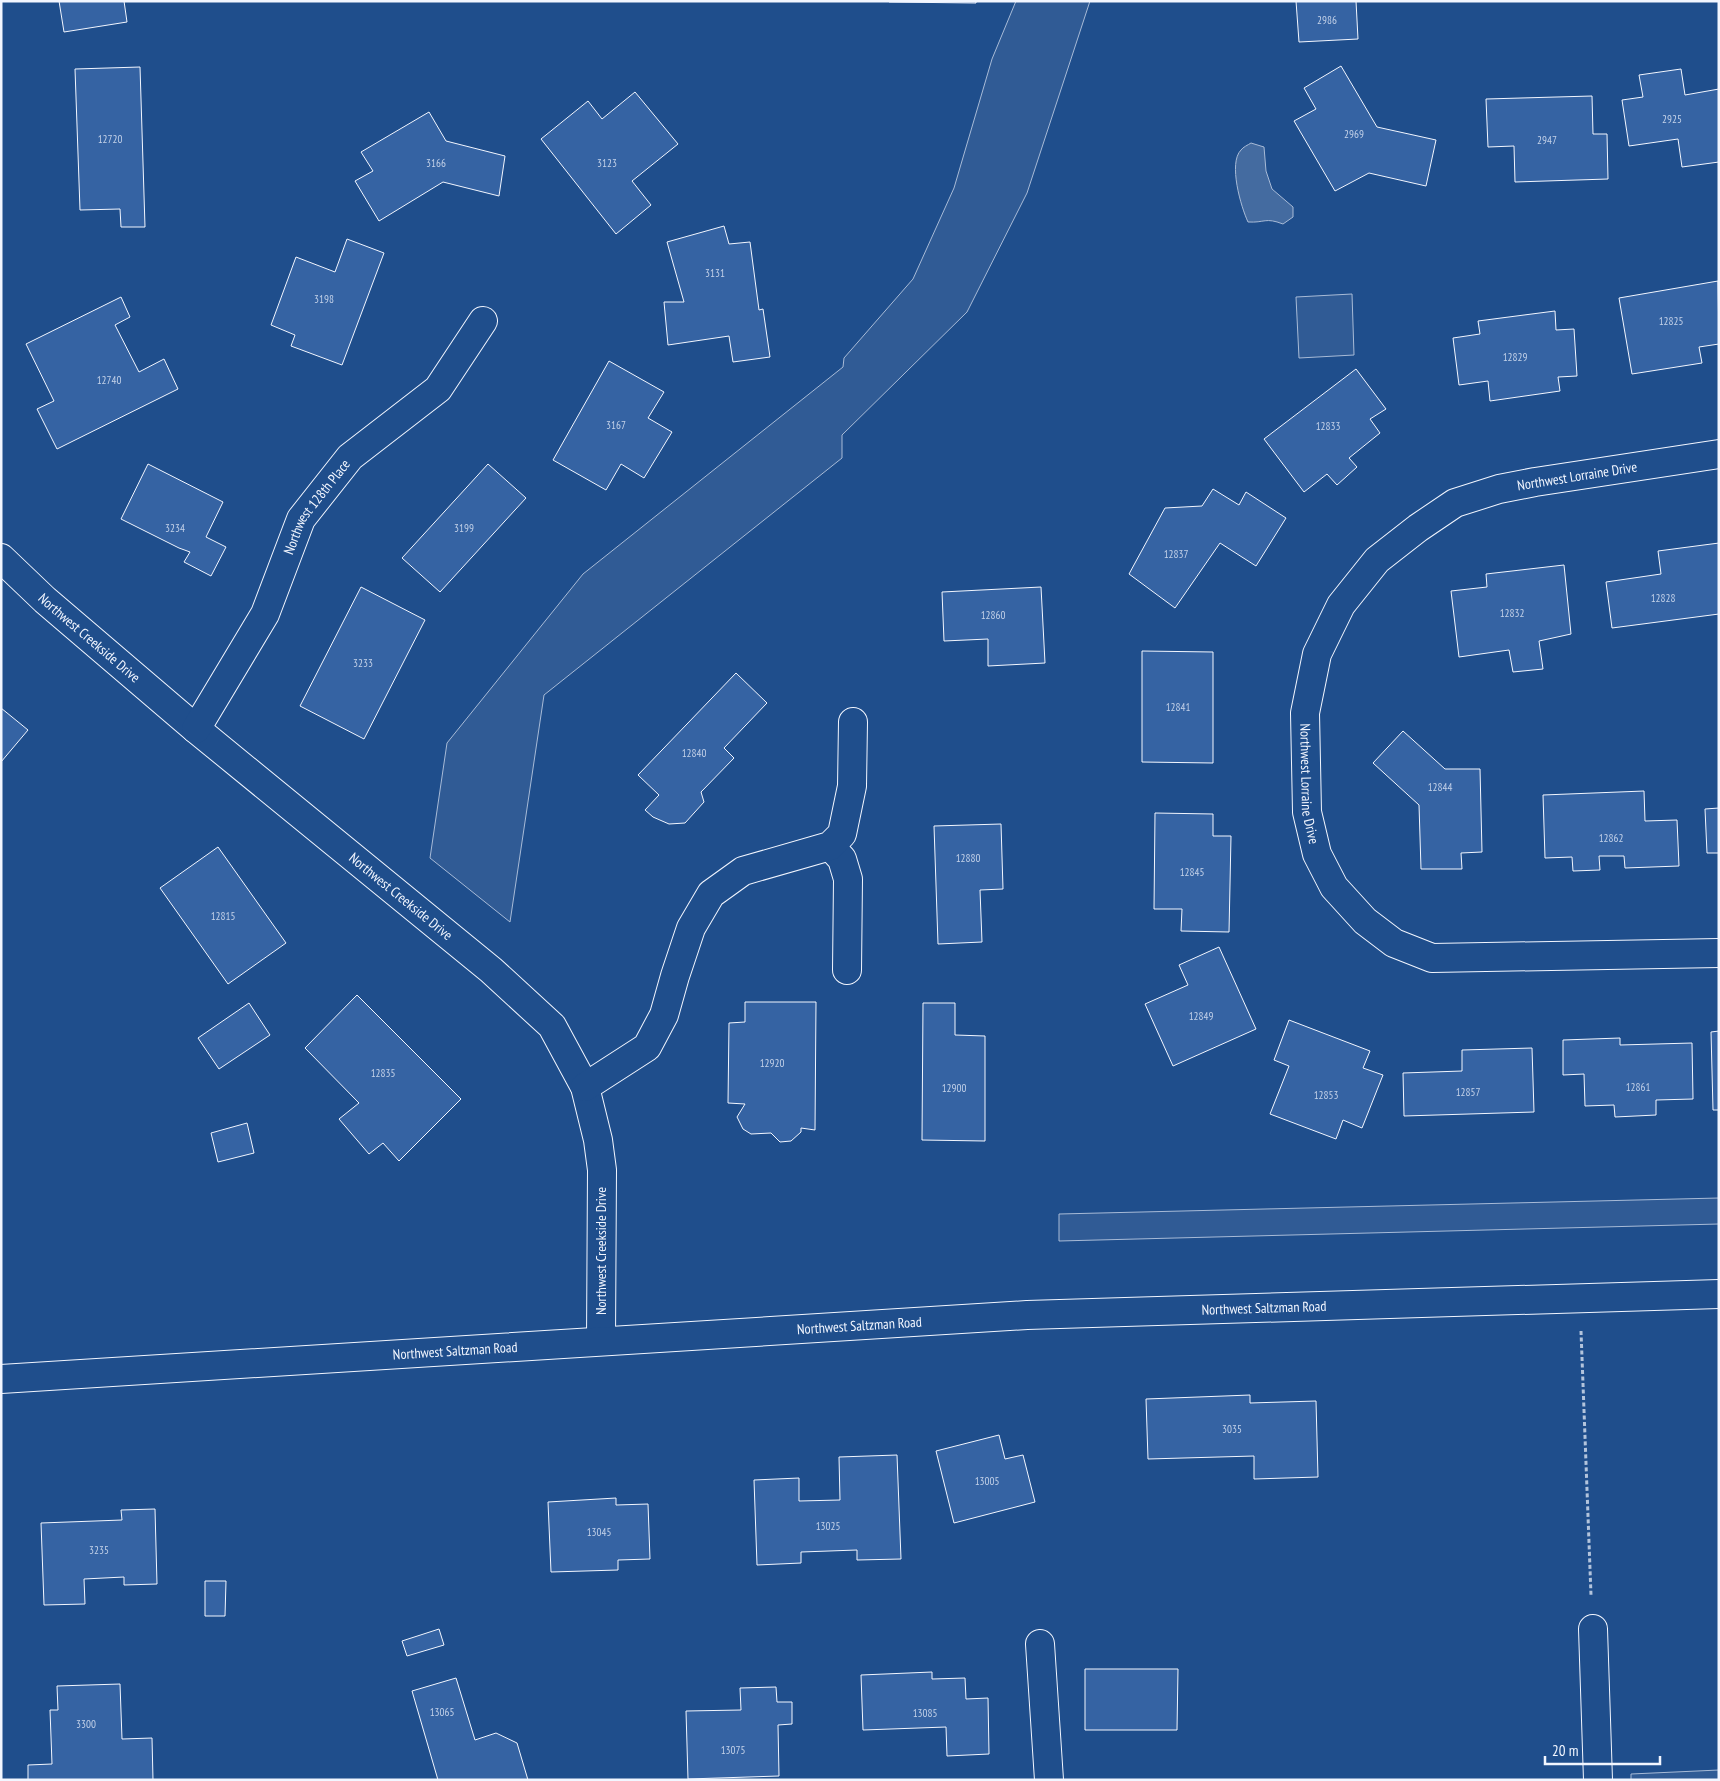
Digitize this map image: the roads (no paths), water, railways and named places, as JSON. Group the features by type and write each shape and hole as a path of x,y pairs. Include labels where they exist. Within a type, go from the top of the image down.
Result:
{"street":[{"name":"Northwest 128th Place","path":"196,729 264,614 301,519 350,457 438,389 484,321"},
{"name":"Northwest Lorraine Drive","path":"1719,454 1535,482 1499,489 1455,503 1418,528 1377,560 1341,605 1317,654 1305,713 1308,812 1317,854 1334,887 1365,922 1394,944 1432,958 1719,953"},
{"name":"Northwest Creekside Drive","path":"1,558 44,600 196,729 491,970 552,1026 585,1087 598,1140 602,1170 601,1340"},
{"path":"585,1087 647,1047 664,1015 674,976 692,928 712,894 743,871 830,846 842,834 852,786 853,722"},
{"path":"830,846 842,859 848,879 847,970"},
{"name":"Northwest Saltzman Road","path":"1,1379 601,1340 1026,1315 1719,1294"},
{"path":"1593,1629 1598,1780"},
{"path":"1040,1644 1049,1780"}]}
